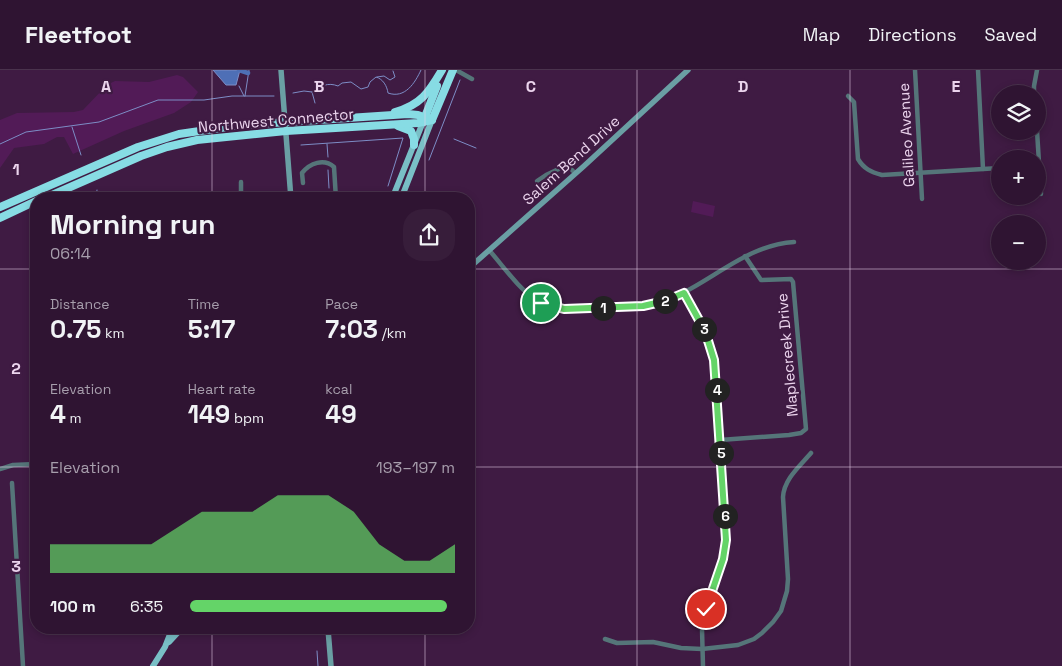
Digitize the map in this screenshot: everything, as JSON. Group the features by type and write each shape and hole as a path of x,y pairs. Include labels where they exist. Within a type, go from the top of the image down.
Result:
{"highway":[{"path":"383,116 422,100 443,70"},
{"path":"426,120 443,70"},
{"path":"426,120 454,70"},
{"name":"Northwest Connector","path":"34,192 111,158 165,138 196,130 285,121 408,114 426,120"},
{"name":"Northwest Connector","path":"58,192 132,159 167,147 197,140 225,136 426,120"},
{"path":"386,124 411,131 414,145"},
{"name":"Northwest Connector","path":"0,207 30,194"},
{"path":"0,218 30,205"}],"main road":[{"path":"395,192 426,120"},
{"path":"403,192 426,120"},
{"path":"153,666 170,634"},
{"path":"164,647 176,634"}],"street":[{"path":"281,70 290,192"},
{"path":"454,70 472,79"},
{"name":"Salem Bend Drive","path":"475,263 688,70"},
{"name":"Galileo Avenue","path":"915,70 922,199"},
{"path":"978,70 983,169"},
{"path":"1034,85 1036,70"},
{"path":"848,96 854,102 858,159 862,166 868,170 882,174 991,169"},
{"path":"303,183 302,173 308,165 322,162 331,164 334,167 336,192"},
{"path":"537,181 565,166 570,168 575,174"},
{"path":"241,182 242,192"},
{"path":"489,250 530,296 541,303 554,307 579,308 643,306 665,301 684,293 745,256 768,246 794,242"},
{"name":"Maplecreek Drive","path":"720,440 789,435 806,430 793,282 791,279 761,280 745,256"},
{"path":"684,293 701,322 712,350 716,373 725,523 725,551 720,572 704,616 703,666"},
{"path":"605,639 617,643 653,642 682,648 702,649 738,645 754,639 767,629 781,611 788,586 783,494 788,480 811,453"},
{"path":"0,469 13,465 30,464"},
{"path":"12,483 23,666"},
{"path":"328,634 331,666"}],"shaded area":[{"path":"177,75 183,77 198,92 191,102 174,113 124,131 73,154 64,137 57,137 44,144 14,148 0,168 0,120 17,113 74,112 83,110 107,85 115,81 149,82"},
{"path":"693,201 715,206 713,217 691,212"}],"water":[{"path":"213,70 240,70 236,85 226,85"}],"waterway":[{"path":"239,70 248,73"},
{"path":"245,96 249,70"},
{"path":"293,93 312,92 324,85 338,86 342,83 351,82 361,89 368,87 370,82 376,77 381,79 388,93 399,94 409,89 421,70"},
{"path":"377,77 384,76 390,80 395,77 393,71"},
{"path":"429,160 460,80"},
{"path":"239,86 244,96"},
{"path":"312,92 315,103"},
{"path":"0,144 26,132 99,122 158,100 204,100 232,96 274,96"},
{"path":"72,127 81,155"},
{"path":"301,145 403,138 388,186"},
{"path":"454,139 476,148"},
{"path":"327,144 328,157"},
{"path":"328,170 329,188"},
{"path":"317,651 318,666"}],"route":[{"path":"541,303 564,309 643,306 665,301 684,293 701,322 709,341 716,373 726,540 720,572 706,609"}]}
